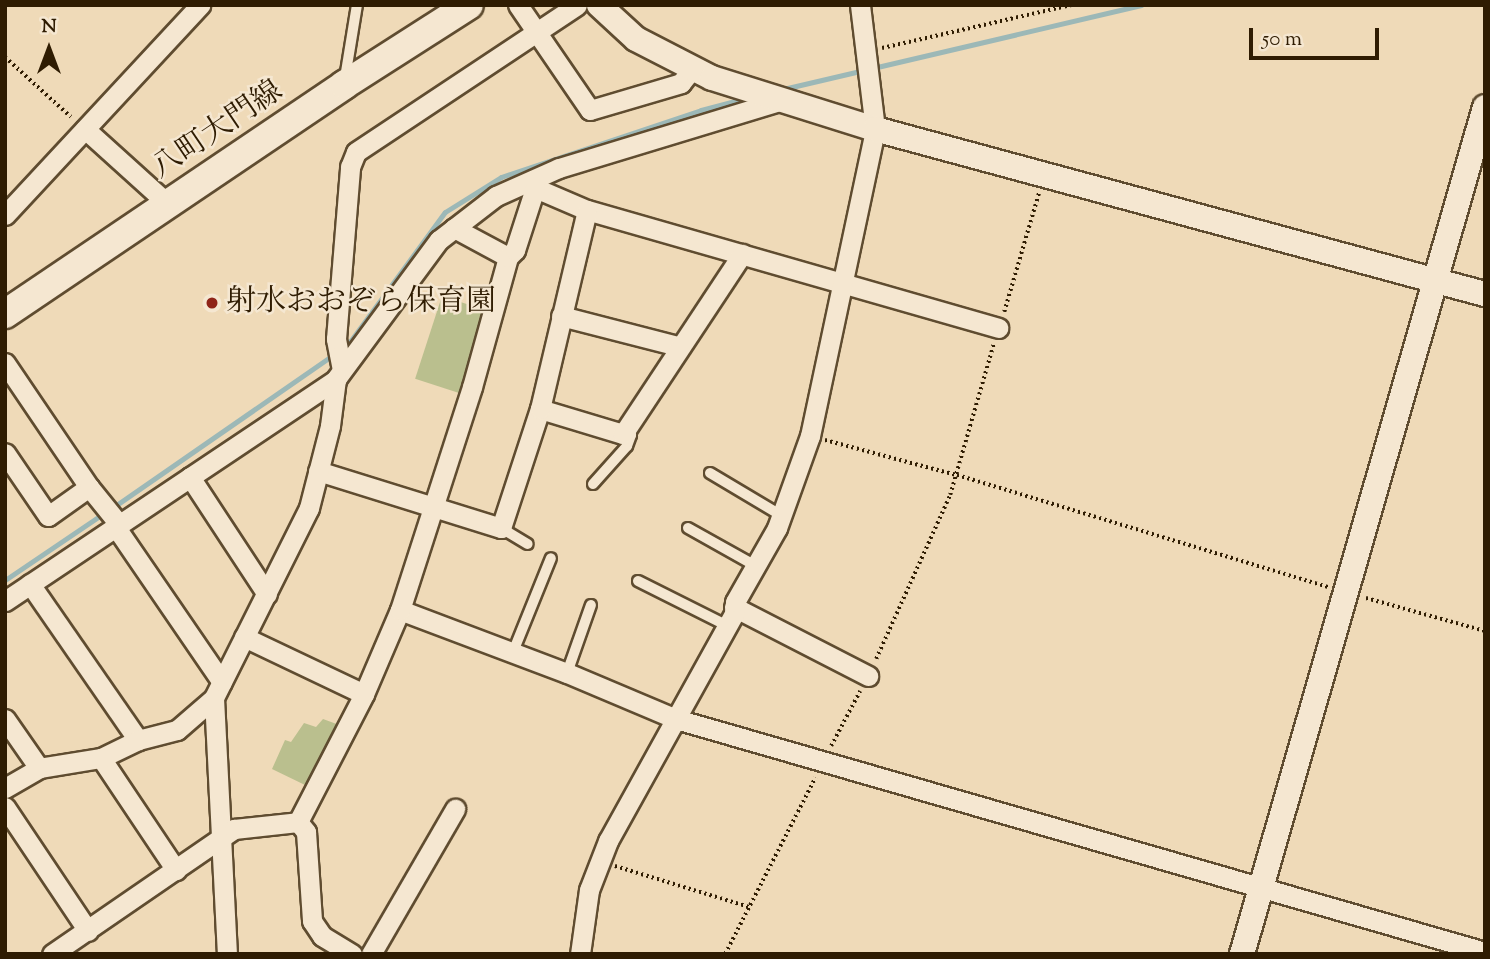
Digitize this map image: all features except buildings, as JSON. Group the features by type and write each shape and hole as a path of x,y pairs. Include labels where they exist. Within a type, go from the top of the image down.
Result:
{"main road":[{"name":"八町大門線","path":"5,314 344,85 469,5"}],"street":[{"path":"5,215 200,5"},
{"path":"518,5 590,110 681,83 692,69"},
{"path":"5,788 39,768 101,758 138,740 177,730 218,690 309,508 330,426 339,374 336,338 351,167 356,152 577,5"},
{"path":"599,5 636,39 692,69 783,100 875,129 1485,294"},
{"path":"580,954 589,890 608,841 728,626 734,607 782,516 810,436 875,129 860,5"},
{"path":"5,453 48,516 107,510 190,477 339,374 439,240 496,196 530,185 559,168 783,100"},
{"path":"1242,954 1485,107"},
{"path":"85,129 169,205"},
{"path":"530,185 587,210 998,328"},
{"path":"298,822 364,694 400,610 472,387 508,257 515,250 530,185"},
{"path":"318,471 501,528 540,408 587,210"},
{"path":"454,228 508,257"},
{"path":"540,408 623,434 671,364 678,346 742,254"},
{"path":"561,316 678,346"},
{"path":"5,363 107,510 218,690 227,954"},
{"path":"190,477 267,594"},
{"path":"5,601 30,584 107,510"},
{"path":"30,584 138,740"},
{"path":"734,607 868,676"},
{"path":"400,610 513,652 676,719 1485,952"},
{"path":"244,637 364,694"},
{"path":"5,719 39,768"},
{"path":"101,758 176,870"},
{"path":"5,807 88,931"},
{"path":"371,954 454,809"},
{"path":"52,954 234,829 298,822"},
{"path":"298,822 306,832 312,921 322,936 352,954"}],"lane":[{"path":"344,85 358,5"},
{"path":"593,484 627,446 631,435 626,429"},
{"path":"710,473 782,516"},
{"path":"501,528 528,544"},
{"path":"688,528 756,566"},
{"path":"513,652 551,558"},
{"path":"639,581 728,626"},
{"path":"566,673 590,605"}],"path":[{"path":"866,51 1071,5"},
{"path":"5,57 85,129"},
{"path":"725,954 868,676 957,475 1045,173"},
{"path":"810,436 957,475 1347,593 1485,631"},
{"path":"600,862 749,907"}],"green space":[{"path":"442,296 487,311 460,393 415,379"},
{"path":"323,719 342,726 305,785 272,769 285,740 291,742 304,723 316,727"}],"waterway":[{"path":"779,90 1141,5"},
{"path":"342,348 349,343 445,212 501,177 701,110 746,98"},
{"path":"112,508 334,354"},
{"path":"5,580 104,513"}],"place":[{"name":"射水おおぞら保育園","path":"212,303"}]}
